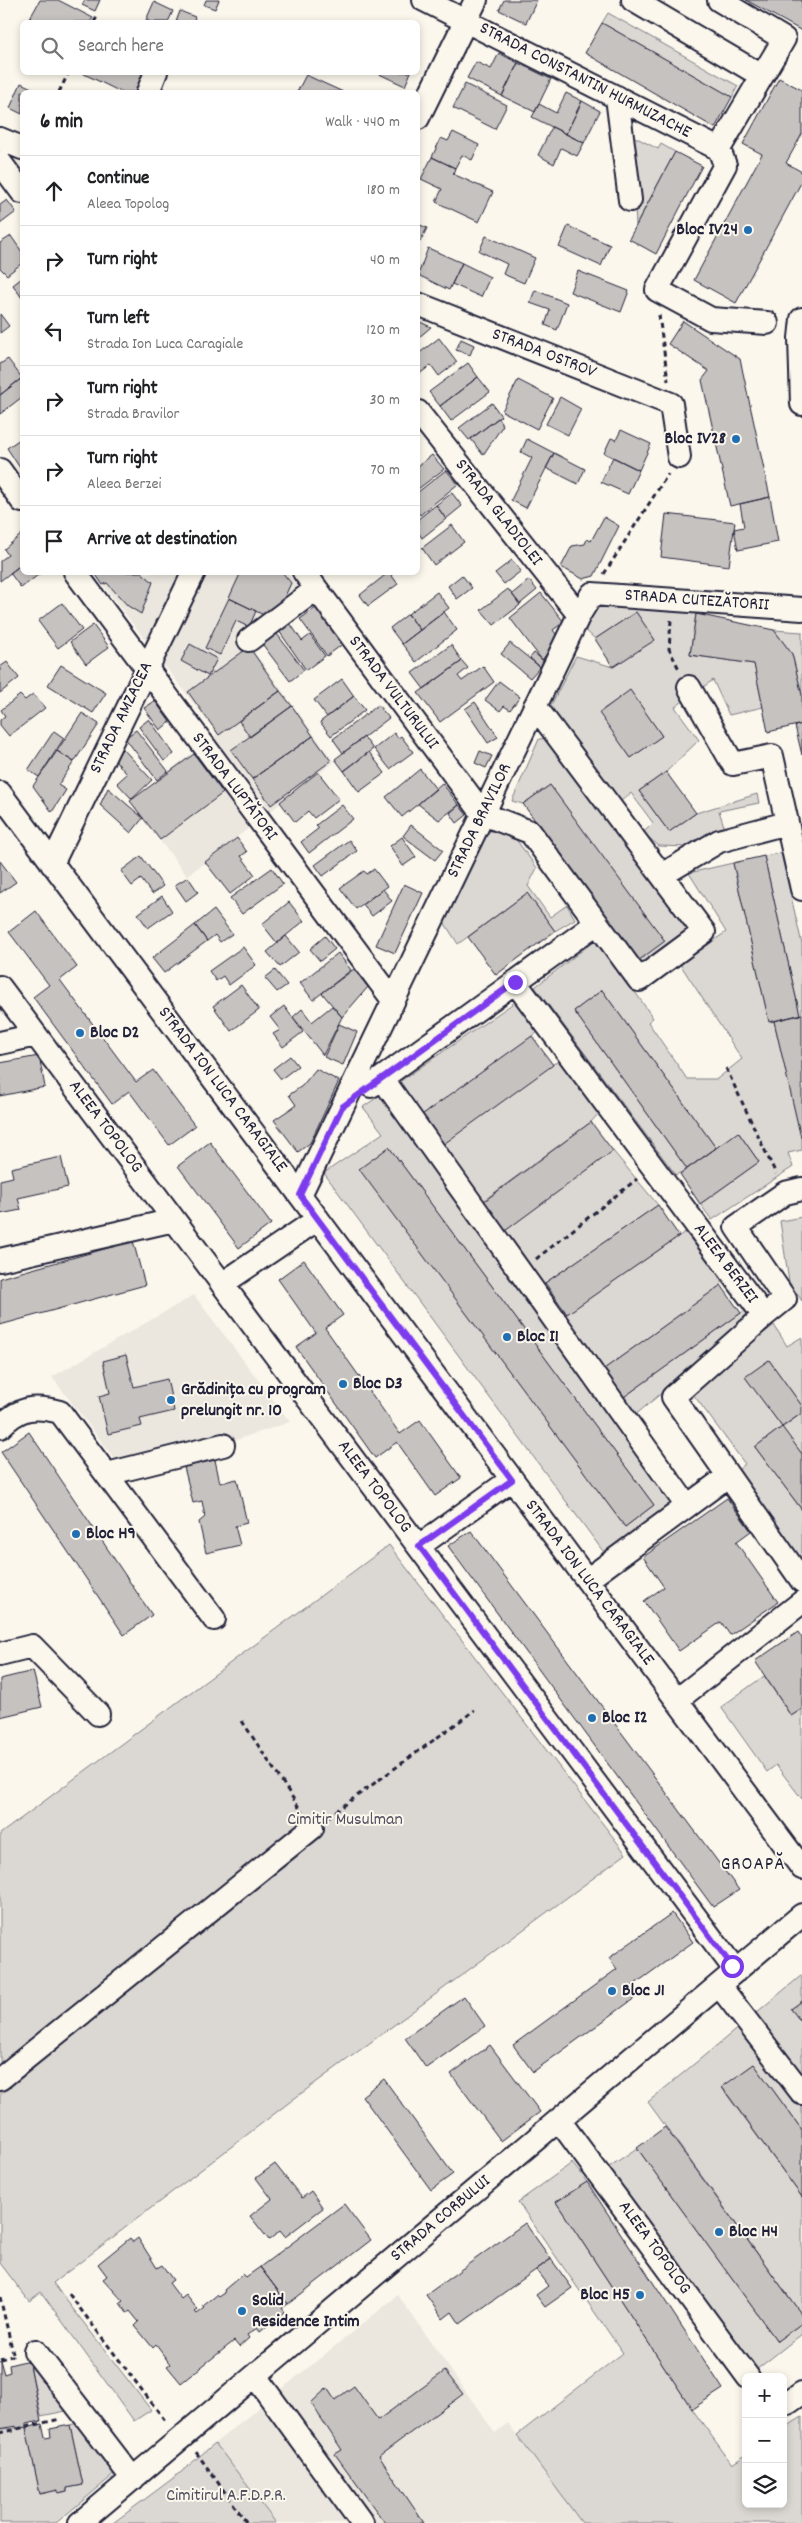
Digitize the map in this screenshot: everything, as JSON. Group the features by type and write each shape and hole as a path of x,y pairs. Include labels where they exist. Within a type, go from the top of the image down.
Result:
{"street":[{"name":"STRADA CONSTANTIN HURMUZACHE","path":"424,0 720,149"},
{"path":"420,114 476,0"},
{"path":"634,0 762,76"},
{"path":"719,0 784,39 720,149 725,165 658,290 711,319 767,323"},
{"path":"149,90 155,75"},
{"path":"617,97 630,200"},
{"path":"0,139 20,147"},
{"path":"0,162 20,189"},
{"name":"STRADA OSTROV","path":"420,305 672,404"},
{"path":"802,319 800,338 802,395"},
{"path":"672,404 679,457"},
{"name":"STRADA GLADIOLEI","path":"420,415 579,615"},
{"path":"0,470 20,498"},
{"name":"STRADA LUPTĂTORI","path":"77,575 393,1000"},
{"name":"STRADA AMZACEA","path":"52,864 192,575"},
{"path":"249,640 310,581"},
{"name":"STRADA VULTURULUI","path":"310,581 483,814"},
{"name":"STRADA BRAVILOR","path":"300,1195 579,615 592,594"},
{"name":"STRADA CUTEZĂTORII","path":"592,594 802,609"},
{"path":"689,687 733,764 772,756 802,889"},
{"path":"483,814 530,832 639,980 704,932 535,706"},
{"name":"STRADA ION LUCA CARAGIALE","path":"0,793 802,1868"},
{"path":"662,875 719,841 787,823"},
{"path":"342,1107 597,923"},
{"name":"ALEEA BERZEI","path":"515,982 764,1316 673,1397 802,1581"},
{"name":"ALEEA TOPOLOG","path":"0,987 419,1546 728,1978 802,2093"},
{"path":"0,1043 36,1035"},
{"path":"382,1078 688,1506"},
{"path":"764,1316 784,1299 736,1227 793,1191"},
{"path":"0,1260 174,1220"},
{"path":"222,1284 318,1220"},
{"path":"0,1427 14,1413 39,1407 60,1412 214,1619"},
{"path":"107,1474 223,1445"},
{"path":"587,1580 728,1476"},
{"path":"419,1546 512,1480"},
{"path":"677,1700 802,1602"},
{"path":"0,1654 32,1646 98,1714"},
{"path":"0,2079 312,1828"},
{"name":"STRADA CORBULUI","path":"80,2523 133,2479 176,2430 255,2376 802,1915"},
{"name":"ALEEA TOPOLOG","path":"559,2120 745,2373"},
{"path":"35,2351 133,2479"},
{"path":"255,2376 362,2523"},
{"path":"787,2403 802,2393"}],"path":[{"path":"60,90 68,75"},
{"path":"658,290 656,298 672,404"},
{"path":"592,594 679,457"},
{"path":"673,600 669,649 689,687"},
{"path":"726,1068 793,1191"},
{"path":"520,1272 653,1167"},
{"path":"242,1721 312,1828 475,1710"},
{"path":"69,2294 246,2523"},
{"path":"0,2297 13,2356"},
{"path":"0,2433 83,2414"}],"shaded area":[{"path":"96,575 288,575 304,596 246,641 334,762 187,876 130,801 217,734"},
{"name":"Grădinița cu program prelungit nr. 10","path":"194,1295 290,1422 236,1440 224,1435 117,1462 52,1377"},
{"path":"398,2295 495,2433 508,2423 582,2523 276,2523 215,2443"}],"green space":[{"path":"608,13 738,86 732,97 602,23"},
{"path":"631,135 658,149 661,144 675,152 636,225"},
{"path":"608,597 696,614 690,655 754,664 763,707 729,715 713,680 675,707 699,740 666,772 639,791 669,832 696,813 757,794 759,803 719,811 725,829 688,847 659,846 643,833 653,823 631,793 621,801 548,711 576,656 613,667 654,640 636,612 595,639 581,626","holes":["630,691 662,736 631,758 599,712"]},
{"path":"774,630 802,632 802,695 792,654"},
{"path":"551,738 693,932 644,970 638,961 664,941 550,785 523,804 512,801 539,739"},
{"path":"496,826 512,834 537,868 528,886 550,917 567,905 575,919 555,931 527,893 458,944 442,919 485,836"},
{"path":"781,853 802,944 802,1014 800,1015 764,856"},
{"path":"733,863 769,1021 774,1021 802,1138 802,1150 788,1153 793,1167 712,1220 700,1204 759,1162 739,1133 716,1148 602,990 574,1011 687,1169 676,1175 535,987 598,938 653,1018 648,1022 687,1079 717,1079 742,1059 680,964 726,932 689,873"},
{"path":"515,1002 538,1032 420,1117 560,1061 600,1112 591,1122 483,1201 504,1231 613,1151 658,1205 545,1283 566,1314 685,1232 722,1280 721,1285 604,1369 624,1397 748,1308 754,1316 634,1416 679,1508 608,1558 324,1173 383,1133 363,1107","holes":["389,1147 654,1505 625,1527 360,1169"]},
{"path":"802,1217 802,1301 789,1282 780,1221"},
{"path":"774,1325 787,1346 802,1337 802,1406 769,1360 746,1377 782,1427 755,1447 802,1510 802,1564 737,1471 745,1464 690,1390"},
{"path":"802,1413 802,1454 782,1428"},
{"name":"Cimitir Musulman","path":"389,1545 626,1854 295,2098 53,2283 151,2410 134,2421 41,2292 29,2301 0,2263 0,1834"},
{"path":"764,1676 791,1716 802,1709 802,1799 776,1765 767,1772 721,1707"},
{"path":"802,1975 802,2001 791,2009 802,2023 802,2130 754,2064 722,2088 802,2197 802,2315 648,2102"},
{"path":"637,2148 777,2341 802,2323 802,2334 756,2370 606,2169"},
{"path":"572,2163 587,2182 556,2202 692,2409 732,2464 742,2458 742,2508 787,2508 787,2426 802,2417 802,2523 582,2523 517,2435 623,2353 518,2202"},
{"path":"29,2360 71,2410 41,2416"},
{"path":"81,2422 117,2472 56,2523 0,2523 0,2429 26,2427 40,2494 58,2490 59,2493 67,2491 67,2488 83,2485 70,2425"},
{"name":"Cimitirul A.F.D.P.R.","path":"215,2443 276,2523 113,2523 180,2473"}],"building":[{"path":"40,0 58,0 93,18 92,20 29,20"},
{"path":"85,0 100,0 95,11 82,5"},
{"path":"206,0 219,0 215,9 204,5"},
{"path":"504,0 537,0 526,23 499,10"},
{"path":"746,0 802,0 802,31"},
{"path":"154,2 173,11 169,20 146,20"},
{"path":"180,11 195,17 194,20 177,20"},
{"path":"602,23 732,97 715,128 585,53"},
{"path":"499,53 518,63 502,96 467,78 476,62 491,69"},
{"path":"518,63 551,79 535,112 502,96"},
{"path":"86,75 150,75 142,90 117,90"},
{"path":"306,75 339,90 298,90"},
{"path":"381,75 410,75 405,86"},
{"name":"Bloc IV24","path":"779,78 802,90 802,134 786,163 802,172 802,181 736,303 694,280 762,154 743,144"},
{"path":"21,83 36,90 20,90 20,113 10,108"},
{"path":"465,84 507,105 495,129 453,108"},
{"path":"566,93 582,101 566,134 532,117 539,104 556,113"},
{"path":"582,101 600,111 584,143 566,134"},
{"path":"552,127 584,143 577,156 561,148 554,164 538,155"},
{"path":"453,132 479,145 472,160 462,155 455,168 432,157 441,138 448,141"},
{"path":"675,152 702,166 656,254 629,239"},
{"path":"432,157 455,168 453,174 493,192 479,222 436,202 442,189 421,179"},
{"path":"7,200 16,212 0,224 0,205"},
{"path":"420,225 427,228 420,242"},
{"path":"568,226 610,245 601,266 559,247"},
{"path":"11,236 20,249 20,265 7,275 0,268 0,243"},
{"path":"486,236 535,258 524,283 503,274 507,264 479,251"},
{"path":"428,248 462,263 449,290 420,276 420,270"},
{"path":"462,263 490,277 481,297 452,284"},
{"path":"578,271 629,291 621,312 570,292"},
{"path":"20,280 20,295 13,285"},
{"path":"535,290 567,303 557,330 545,325 550,310 530,303"},
{"path":"0,314 9,326 0,333"},
{"name":"Bloc IV28","path":"683,321 740,359 770,497 730,506 702,380 709,371 668,344"},
{"path":"420,322 431,327 420,336"},
{"path":"439,338 457,362 439,376 431,365 420,373 420,352"},
{"path":"461,339 474,345 470,355 456,350"},
{"path":"8,359 20,375 20,380 0,395 0,364"},
{"path":"468,363 478,377 440,406 429,392"},
{"path":"478,377 490,392 451,421 440,406"},
{"path":"20,380 20,399 0,414 0,395"},
{"path":"518,380 553,398 537,429 502,411"},
{"path":"560,397 581,409 568,435 546,424"},
{"path":"492,403 501,416 469,440 459,428"},
{"path":"498,418 503,425 483,455 471,439"},
{"path":"621,430 651,444 639,470 604,453 611,438 616,440"},
{"path":"20,439 20,468 7,448"},
{"path":"527,439 554,453 526,508 511,500 532,458 521,452"},
{"path":"554,453 585,469 578,484 546,468"},
{"path":"432,455 444,469 420,487 420,464"},
{"path":"613,457 639,470 628,494 601,482"},
{"path":"446,470 458,484 420,515 420,490"},
{"path":"452,493 462,506 446,519 436,505"},
{"path":"770,497 778,542 738,550 734,529 744,527 740,504"},
{"path":"436,505 446,519 422,538 420,535 420,517"},
{"path":"666,514 735,522 729,566 661,557"},
{"path":"604,517 619,526 594,576 583,579 561,567 572,546 585,544 587,539 591,541"},
{"path":"452,525 464,542 434,565 422,548"},
{"path":"20,536 20,566 0,581 0,561 8,555 4,549"},
{"path":"512,560 521,571 504,584 495,573"},
{"path":"20,566 20,575 38,575 21,588 10,573"},
{"path":"96,575 145,575 153,582 141,614 128,606 107,583 103,585"},
{"path":"240,575 284,575 291,583 274,620 229,598"},
{"path":"385,575 391,575 398,584 368,606 360,595"},
{"path":"462,575 472,588 457,599 448,586"},
{"path":"529,580 537,590 520,604 512,594"},
{"path":"508,589 520,605 494,625 481,610"},
{"path":"437,592 449,608 420,630 408,614"},
{"path":"541,593 564,622 553,630 559,638 542,660 510,618"},
{"path":"229,598 256,611 249,627 236,621 220,655 205,648"},
{"path":"62,603 82,630 58,648 38,621"},
{"path":"317,607 344,643 327,656 300,619"},
{"path":"444,612 457,630 416,662 402,644"},
{"path":"636,612 655,640 613,667 595,639"},
{"path":"408,614 420,630 402,644 390,628"},
{"path":"696,614 774,630 792,654 802,695 802,724 768,732 754,664 690,655"},
{"path":"288,620 302,641 310,635 325,656 306,670 277,628"},
{"path":"93,625 109,647 86,664 70,642"},
{"path":"274,630 304,670 290,681 260,641"},
{"path":"510,643 540,667 530,678 501,654"},
{"path":"190,644 217,659 208,676 181,661"},
{"path":"451,645 462,661 424,689 412,673"},
{"path":"249,647 280,691 219,735 188,692"},
{"path":"534,653 544,661 540,667 530,658"},
{"path":"462,661 468,668 458,676 462,681 483,666 494,682 440,722 418,693"},
{"path":"7,662 19,678 0,693 0,667"},
{"path":"61,665 106,693 93,713 48,685"},
{"path":"342,679 354,696 327,717 314,700"},
{"path":"499,681 520,697 510,710 504,706 500,711 485,700"},
{"path":"630,690 662,736 631,758 599,713"},
{"path":"280,691 292,706 250,737 239,721"},
{"path":"33,694 45,708 9,736 0,725 0,720 5,716 1,710 20,695 25,700"},
{"path":"354,696 365,710 331,736 320,722"},
{"path":"155,701 170,722 160,730 144,708"},
{"path":"475,702 498,737 488,743 465,709"},
{"path":"378,705 389,718 343,753 333,739"},
{"path":"292,706 313,736 252,779 231,750"},
{"path":"82,713 99,724 74,762 57,751"},
{"path":"149,719 174,754 164,761 139,727"},
{"path":"802,724 802,755 795,726"},
{"path":"136,730 168,771 157,780 125,738"},
{"path":"54,731 64,738 39,777 28,770"},
{"path":"394,733 398,738 401,736 413,752 390,769 374,749"},
{"path":"313,736 331,761 271,805 252,779"},
{"path":"364,737 373,749 344,771 335,759"},
{"path":"123,749 152,780 132,799 117,783 127,774 113,758"},
{"path":"57,751 74,762 58,785 66,790 52,812 33,786"},
{"path":"480,751 492,756 486,768 475,763"},
{"path":"369,752 385,773 359,792 344,771"},
{"path":"194,754 223,793 160,840 130,801"},
{"path":"420,769 436,789 402,817 386,797"},
{"path":"318,772 339,799 314,818 308,811 295,822 280,802"},
{"path":"666,772 696,813 669,832 639,791"},
{"path":"442,783 459,805 439,820 418,804"},
{"path":"550,785 665,941 638,961 523,804"},
{"path":"108,788 143,818 131,833 100,805"},
{"path":"342,805 353,819 309,853 301,842 319,828 316,825"},
{"path":"459,805 467,815 457,823 450,813"},
{"path":"411,825 443,850 435,860 403,836"},
{"path":"402,837 416,857 403,866 390,846"},
{"path":"237,838 247,852 241,856 255,875 230,894 205,862"},
{"path":"349,840 357,851 323,876 315,865"},
{"path":"141,856 163,886 152,894 141,879 132,886 121,871"},
{"path":"764,856 800,1015 769,1022 733,863"},
{"path":"0,861 16,882 0,893"},
{"path":"272,868 283,884 242,914 230,898"},
{"path":"374,869 387,886 356,909 340,888 364,871 367,874"},
{"path":"188,877 198,892 186,901 175,885"},
{"path":"404,884 423,893 395,953 376,945"},
{"path":"383,889 392,901 372,916 363,904"},
{"path":"527,893 555,931 496,975 468,937"},
{"path":"162,896 172,911 148,928 138,914"},
{"path":"289,902 304,921 277,943 262,924"},
{"path":"214,910 232,934 220,942 215,935 207,941 195,925"},
{"name":"Bloc D2","path":"36,911 77,967 60,980 136,1082 153,1070 195,1126 169,1145 129,1091 112,1104 33,997 49,985 9,932"},
{"path":"195,925 207,941 164,973 152,958"},
{"path":"286,936 299,952 280,967 267,952"},
{"path":"325,936 335,949 320,961 310,949"},
{"path":"243,947 256,965 229,985 223,976 216,981 209,971"},
{"path":"338,953 351,970 313,1000 300,983"},
{"path":"354,969 368,987 342,1017 322,993"},
{"path":"275,970 287,985 277,992 265,978"},
{"path":"241,985 259,1010 231,1031 213,1006"},
{"path":"602,990 716,1148 687,1169 574,1011"},
{"path":"284,1006 303,1032 283,1047 273,1034 280,1030 270,1017"},
{"path":"332,1006 342,1017 323,1055 293,1017 302,1009 312,1022"},
{"path":"802,1014 802,1138 801,1138 774,1021"},
{"path":"339,1024 357,1032 343,1065 324,1057"},
{"path":"532,1036 553,1065 441,1146 419,1117"},
{"path":"39,1056 45,1087 0,1096 0,1063"},
{"path":"290,1056 298,1066 281,1079 273,1069"},
{"path":"316,1069 339,1081 310,1143 298,1152 274,1120 296,1105 289,1095 302,1086"},
{"path":"591,1122 613,1151 505,1231 483,1202"},
{"path":"738,1132 759,1162 700,1204 680,1174"},
{"path":"210,1142 271,1224 239,1248 178,1166"},
{"name":"Bloc I1","path":"389,1147 654,1505 625,1527 359,1169"},
{"path":"61,1157 68,1187 18,1198 21,1210 0,1214 0,1180 13,1177 11,1168"},
{"path":"658,1205 679,1236 567,1314 545,1283"},
{"path":"133,1241 145,1285 0,1325 0,1278"},
{"name":"Bloc D3","path":"304,1260 343,1315 325,1328 400,1434 420,1420 461,1478 435,1496 397,1442 375,1458 296,1347 316,1333 278,1279"},
{"path":"721,1285 741,1313 624,1397 604,1369"},
{"path":"126,1355 134,1387 167,1379 174,1411 140,1419 142,1426 108,1434 99,1396 110,1393 103,1361"},
{"path":"769,1360 802,1406 802,1413 782,1427 745,1377"},
{"path":"782,1427 802,1454 802,1510 755,1447"},
{"name":"Bloc H9","path":"29,1432 152,1615 124,1635 1,1452"},
{"path":"215,1460 220,1483 237,1479 247,1523 235,1526 240,1545 206,1553 199,1522 205,1517 202,1501 193,1503 184,1467"},
{"path":"727,1498 751,1531 736,1542 778,1602 730,1635 721,1622 679,1651 644,1601 664,1587 643,1557"},
{"name":"Bloc I2","path":"471,1531 739,1890 713,1907 448,1546"},
{"path":"798,1632 802,1638 802,1709 791,1716 755,1661"},
{"path":"33,1671 42,1707 0,1717 0,1679"},
{"name":"Bloc J1","path":"672,1913 693,1942 632,1986 639,1995 533,2072 513,2045 617,1969 609,1958"},
{"path":"464,1996 485,2026 426,2068 405,2038"},
{"path":"802,2001 802,2023 791,2009"},
{"path":"490,2045 540,2112 501,2141 451,2074"},
{"path":"754,2064 802,2130 802,2197 722,2087"},
{"path":"384,2079 453,2174 431,2190 362,2096"},
{"name":"Bloc H4","path":"665,2127 802,2315 802,2323 777,2341 637,2148"},
{"path":"275,2164 302,2198 311,2191 323,2208 285,2237 280,2231 269,2240 250,2216 272,2199 256,2178"},
{"name":"Bloc H5","path":"587,2182 723,2389 692,2409 556,2202"},
{"path":"344,2204 371,2240 288,2304 260,2267"},
{"path":"525,2223 551,2259 460,2324 452,2312 443,2319 426,2295"},
{"name":"Solid Residence Intim","path":"130,2238 133,2242 138,2238 157,2268 162,2265 173,2280 169,2283 181,2299 186,2295 198,2310 195,2312 197,2314 205,2308 203,2306 217,2295 219,2297 225,2293 224,2290 243,2274 246,2277 260,2267 288,2304 282,2308 285,2312 260,2332 257,2328 247,2335 249,2338 239,2347 234,2341 181,2383 167,2366 170,2364 156,2345 153,2348 135,2326 139,2322 130,2311 127,2313 120,2303 123,2301 103,2279 107,2276 98,2264"},
{"path":"551,2259 572,2288 545,2307 536,2295 548,2286 536,2270"},
{"path":"0,2360 4,2374 10,2372 9,2365 29,2360 41,2421 26,2424 26,2427 17,2429 16,2426 0,2429"},
{"path":"445,2371 463,2394 379,2456 424,2523 385,2523 335,2454 342,2450 311,2403 327,2388 335,2400 354,2386 378,2420"},
{"path":"42,2424 45,2438 51,2437 50,2429 70,2425 83,2485 67,2488 67,2491 58,2493 58,2490 40,2494 26,2428"}],"place":[{"name":"Bloc IV24","path":"748,230"},
{"name":"Bloc IV28","path":"736,439"},
{"name":"Bloc D2","path":"80,1033"},
{"name":"Bloc I1","path":"507,1337"},
{"name":"Bloc D3","path":"343,1384"},
{"name":"Grădinița cu program prelungit nr. 10","path":"171,1400"},
{"name":"Bloc H9","path":"76,1534"},
{"name":"Bloc I2","path":"592,1718"},
{"name":"Bloc J1","path":"612,1991"},
{"name":"Bloc H4","path":"719,2232"},
{"name":"Bloc H5","path":"640,2295"},
{"name":"Solid Residence Intim","path":"242,2311"}],"district":[{"name":"GROAPĂ","path":"753,1865"}],"route":[{"path":"515,982 342,1107 300,1195 512,1480 419,1546 732,1966"}]}
